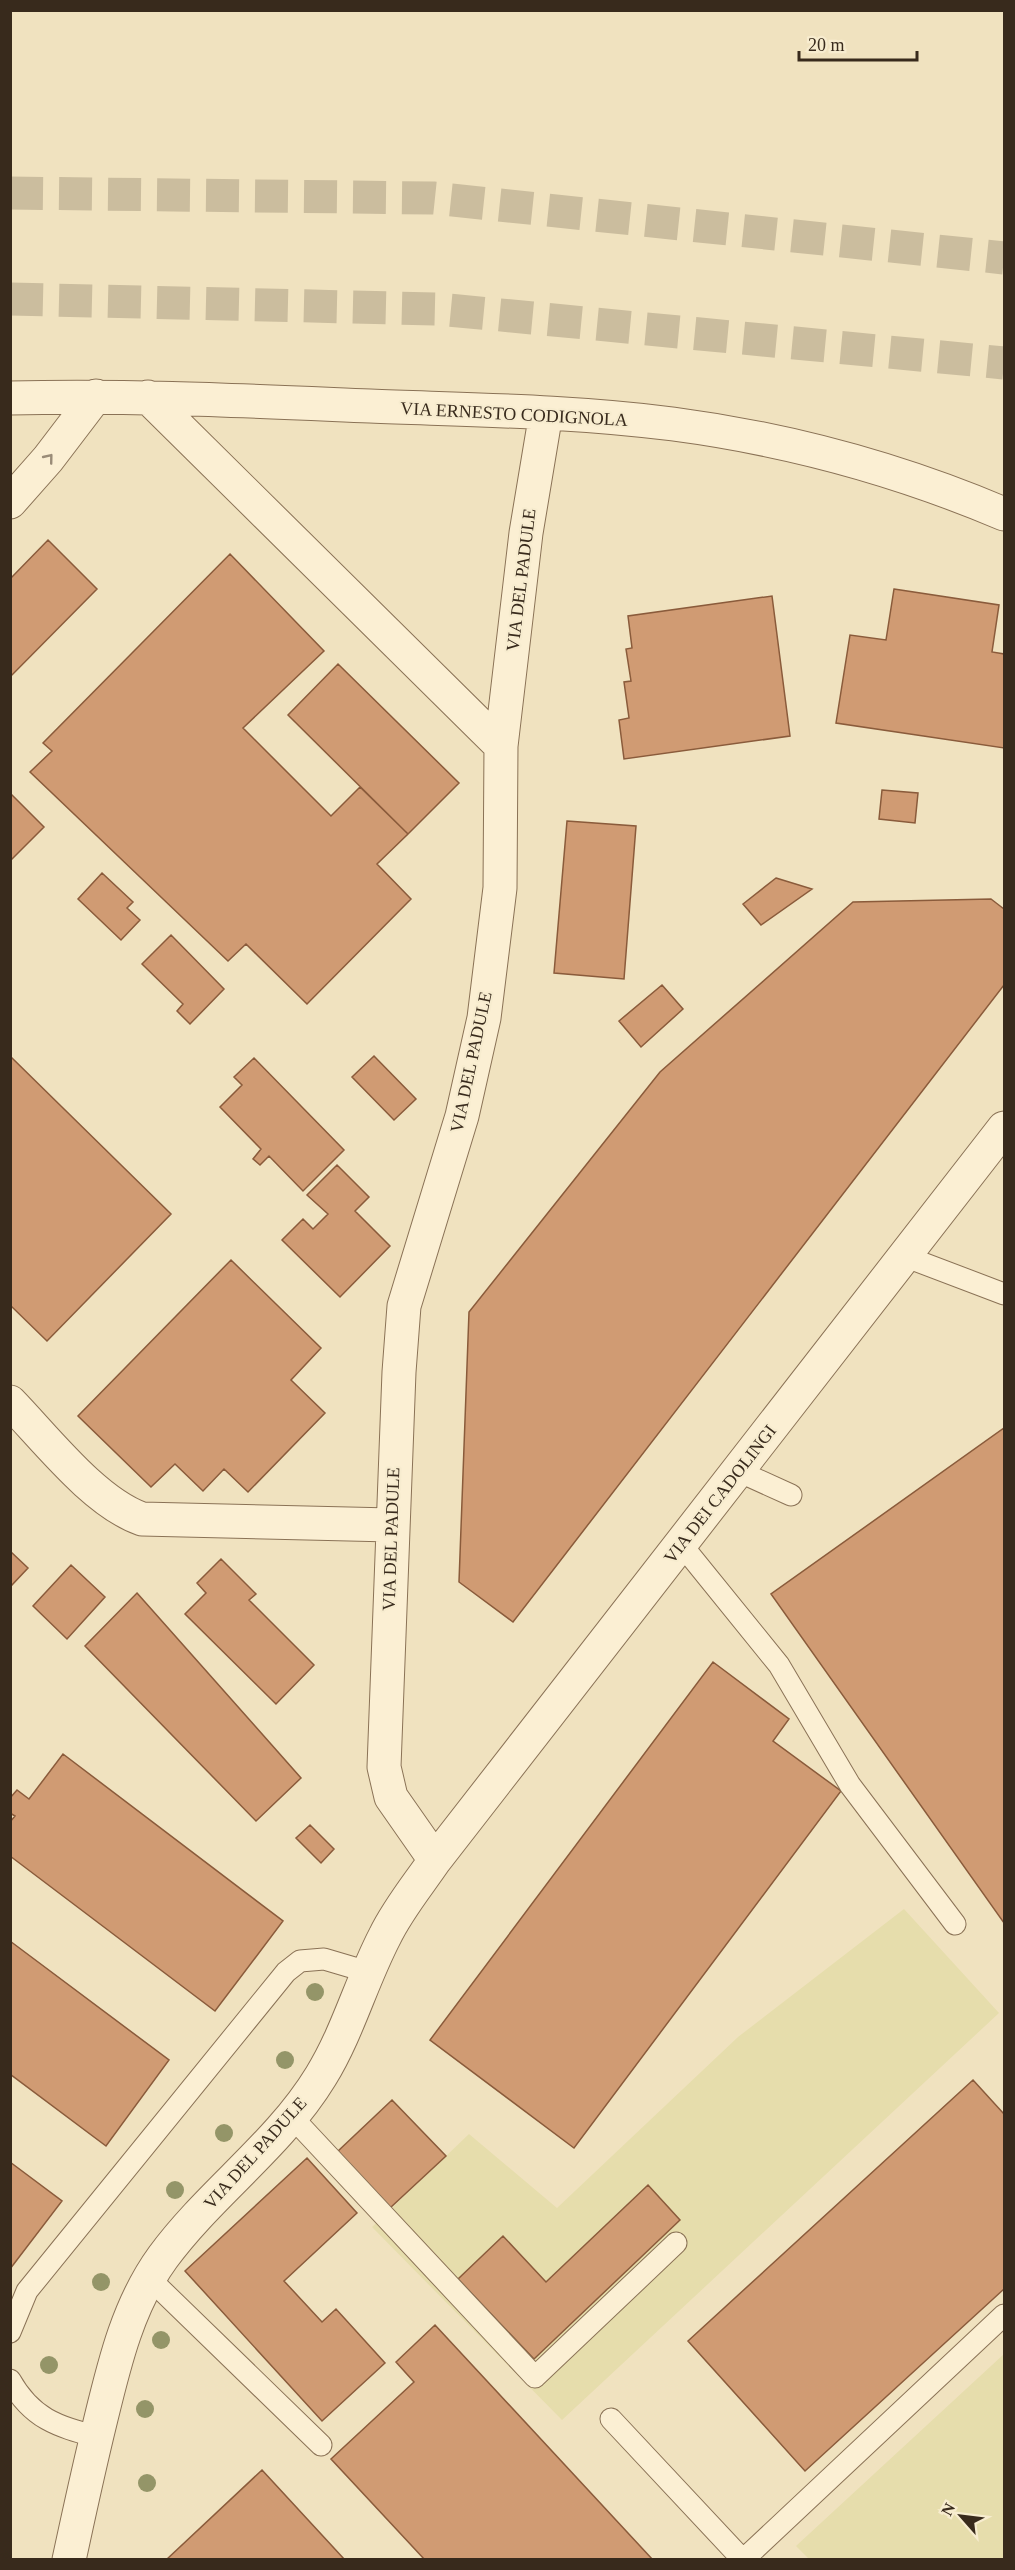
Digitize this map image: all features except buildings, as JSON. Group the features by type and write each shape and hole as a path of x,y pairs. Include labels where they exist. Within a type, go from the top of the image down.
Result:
{"street":[{"path":"10,502 48,459 96,396"},
{"name":"VIA ERNESTO CODIGNOLA","path":"10,398 148,397 546,413 673,424 788,444 862,462 954,493 1005,514"},
{"path":"148,397 501,746"},
{"name":"VIA DEL PADULE","path":"69,2559 121,2343 149,2278 184,2230 292,2116 321,2075 348,2026 385,1934 435,1860 391,1797 384,1767 391,1525 404,1306 462,1116 484,1018 500,888 501,746 526,533 546,413"},
{"name":"VIA DEI CADOLINGI","path":"435,1860 1005,1128"},
{"path":"10,1402 98,1494 119,1509 142,1519 391,1525"}],"lane":[{"path":"904,1256 1005,1294"},
{"path":"738,1471 791,1495"},
{"path":"681,1544 779,1665 850,1785 955,1924"},
{"path":"10,2332 27,2291 286,1972 300,1960 324,1959 368,1972"},
{"path":"292,2116 535,2377 676,2242"},
{"path":"149,2278 321,2445"},
{"path":"611,2419 742,2559 1005,2315"},
{"path":"10,2380 18,2395 32,2410 50,2422 97,2437"}],"shaded area":[{"path":"904,1909 999,2013 562,2420 372,2227 469,2134 557,2208 738,2037"},
{"path":"1004,2354 1004,2559 809,2559 796,2546"}],"tunnel":[{"path":"10,193 433,198 1004,258"},
{"path":"10,299 438,309 1004,363"}]}
